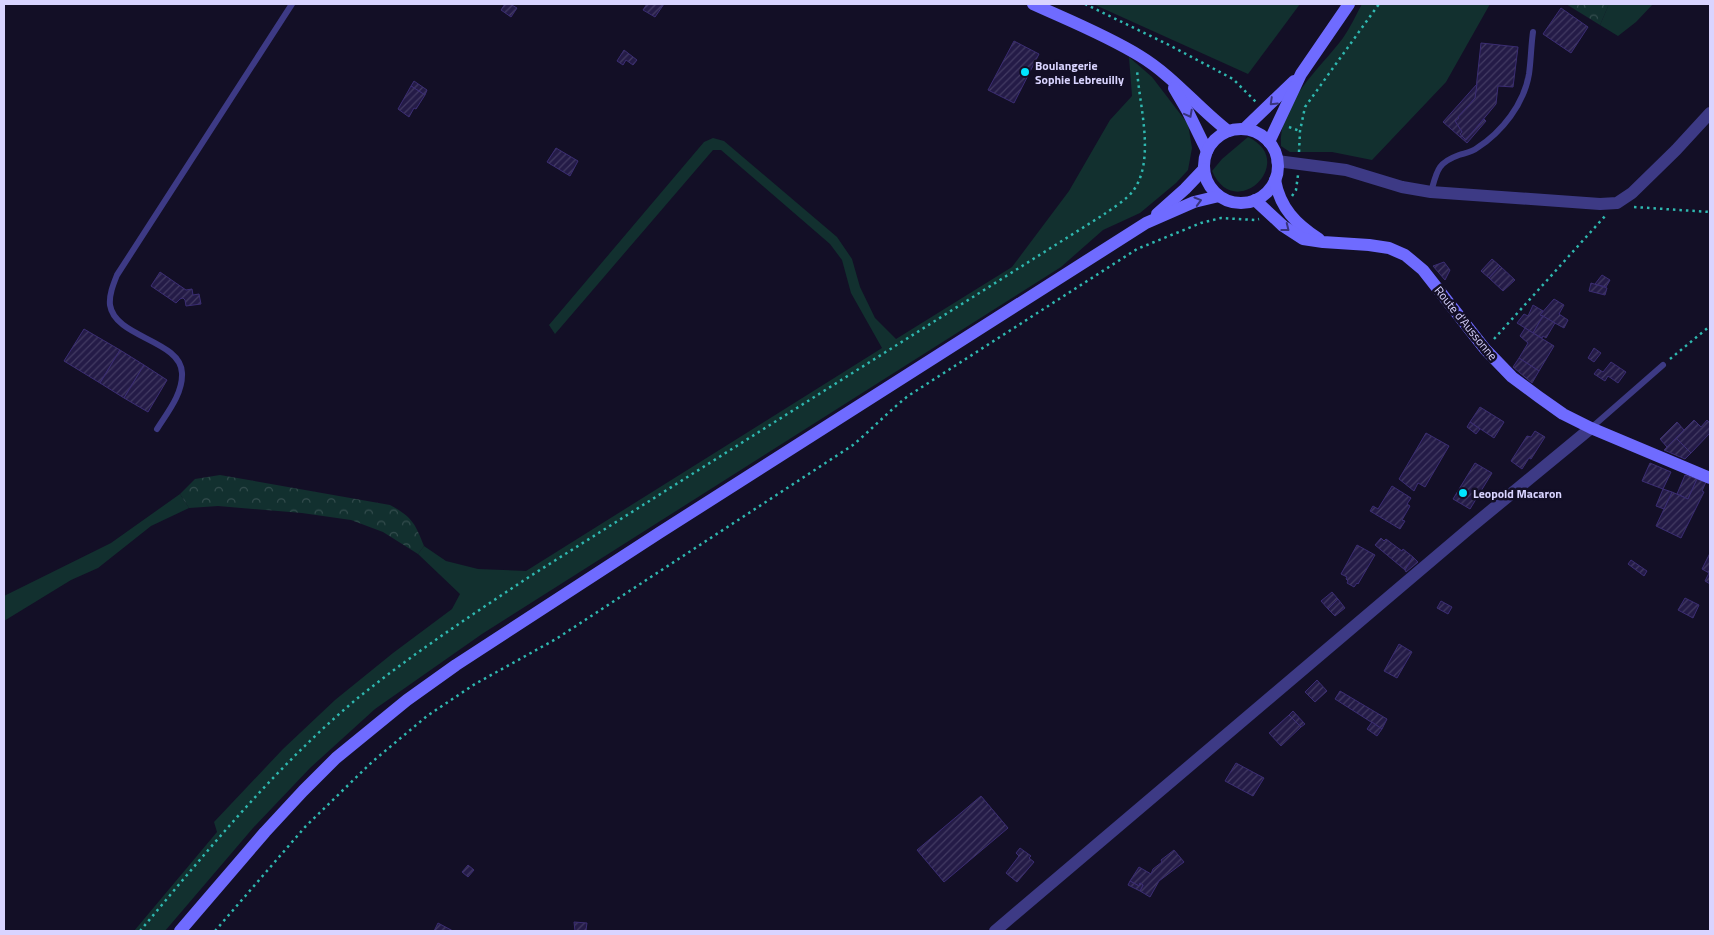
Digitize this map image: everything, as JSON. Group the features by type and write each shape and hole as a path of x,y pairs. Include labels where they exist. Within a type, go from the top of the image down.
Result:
{"main road":[{"path":"1032,4 1140,56 1228,131"},
{"path":"1269,142 1301,74 1350,4"},
{"path":"1244,129 1301,74"},
{"path":"1168,78 1188,112 1207,151"},
{"path":"1244,129 1254,131 1269,142 1278,161 1278,170 1275,180 1263,195 1255,200 1242,203 1230,202 1219,196 1208,184 1204,160 1212,142 1219,136 1228,131 1244,129"},
{"path":"180,931 265,832 336,758 407,700 456,665 659,533 1146,223 1185,189 1204,169"},
{"path":"1275,180 1279,196 1287,212 1300,225 1323,242"},
{"path":"1146,223 1194,202 1219,196"},
{"name":"Route d'Aussonne","path":"1255,200 1292,233 1303,239 1389,248 1405,255 1423,270 1485,349 1512,377 1539,398 1563,414 1591,428 1710,478"}],"street":[{"path":"1278,161 1346,170 1402,187 1431,192 1600,204 1617,203 1632,193 1710,113"},
{"path":"995,931 1476,522 1591,428"}],"lane":[{"path":"157,429 178,394 182,373 176,356 117,321 110,306 111,290 117,275 292,4"},
{"path":"1431,192 1437,173 1444,161 1475,150 1493,136 1507,121 1516,107 1528,76 1533,32"},
{"path":"1591,428 1663,365"}],"path":[{"path":"1085,4 1233,79 1260,107"},
{"path":"1299,154 1300,131 1305,108 1379,4"},
{"path":"140,931 289,762 360,697 410,659 532,575 1103,215 1133,192 1143,169 1145,142 1137,66 1140,56"},
{"path":"1286,200 1296,190 1299,170"},
{"path":"1485,349 1617,203 1627,206 1710,212"},
{"path":"215,931 305,827 372,762 427,716 476,684 556,639 853,445 891,409 908,396 1138,249 1201,223 1221,218 1256,220 1264,216"},
{"path":"1663,365 1710,326"}],"green space":[{"path":"1093,4 1300,4 1248,74"},
{"path":"1362,4 1490,4 1446,82 1372,160 1332,152 1290,152 1281,146 1282,130 1286,115 1302,88 1343,38"},
{"path":"1566,4 1609,4 1600,25"},
{"path":"1609,4 1653,4 1636,22 1618,36 1600,25"},
{"path":"1129,57 1152,77 1188,124 1192,148 1188,170 1176,183 1140,213 1103,230 1061,267 482,634 375,709 310,768 253,828 165,931 134,931 217,832 214,822 283,749 335,700 452,609 460,594 418,554 424,546 446,561 478,569 526,571 882,348 851,293 842,260 830,244 721,150 713,150 555,334 549,325 704,142 713,138 724,141 837,237 852,259 860,287 875,318 896,339 1012,267 1069,191 1110,120 1132,96"},
{"path":"1248,137 1262,148 1267,160 1265,172 1258,183 1247,190 1234,191 1222,186 1212,171 1222,159"},
{"path":"220,475 390,505 412,521 424,546 418,554 383,532 351,520 302,513 218,506 189,508 180,494 195,479"},
{"path":"180,494 189,508 151,526 98,568 71,580 4,621 4,596 111,543"}],"building":[{"path":"505,4 510,4 517,8 511,17 501,10"},
{"path":"647,4 664,4 655,17 643,10"},
{"path":"1561,8 1588,27 1571,53 1543,34"},
{"path":"1014,41 1039,54 1014,103 988,90"},
{"path":"1481,43 1518,47 1513,87 1498,86 1496,104 1466,140 1460,134 1462,132 1455,121 1475,98"},
{"path":"624,50 637,60 633,65 626,60 623,65 617,61"},
{"path":"414,81 427,90 425,95 411,86"},
{"path":"1477,84 1475,98 1455,121 1462,132 1460,134 1466,140 1484,119 1486,121 1467,143 1443,122"},
{"path":"411,86 425,95 409,117 398,109"},
{"path":"556,148 578,161 570,176 547,162"},
{"path":"1492,259 1500,266 1489,278 1481,271"},
{"path":"1444,262 1450,270 1445,280 1433,266"},
{"path":"1500,266 1515,280 1503,291 1489,278"},
{"path":"160,272 186,290 192,289 193,295 199,294 201,304 186,306 183,298 176,303 151,286"},
{"path":"1602,275 1610,280 1606,287 1595,284"},
{"path":"1591,283 1607,288 1605,295 1589,291"},
{"path":"1554,299 1564,305 1559,314 1568,320 1564,328 1540,315"},
{"path":"1533,305 1543,311 1540,315 1543,316 1533,333 1517,323 1524,314 1528,316"},
{"path":"1543,316 1555,323 1546,338 1533,333"},
{"path":"1525,328 1554,346 1539,371 1519,358 1528,343 1520,336"},
{"path":"84,329 120,350 100,383 64,361"},
{"path":"1594,348 1601,353 1594,362 1588,358"},
{"path":"120,350 144,365 124,398 100,383"},
{"path":"1519,358 1539,371 1532,383 1513,367"},
{"path":"1611,362 1626,372 1618,383 1608,376 1605,381 1594,374 1598,369 1603,372"},
{"path":"144,365 167,380 148,412 124,398"},
{"path":"1480,407 1504,422 1494,438 1470,422"},
{"path":"1694,420 1701,427 1707,420 1710,423 1710,433 1691,453 1676,438"},
{"path":"1470,422 1480,429 1476,434 1467,427"},
{"path":"1677,422 1684,430 1667,447 1660,439"},
{"path":"1535,431 1545,437 1522,469 1511,461 1527,436 1531,437"},
{"path":"1426,433 1449,446 1425,487 1418,483 1414,491 1399,479"},
{"path":"1676,438 1691,453 1685,459 1664,450"},
{"path":"1475,463 1492,473 1470,509 1453,499"},
{"path":"1650,463 1671,472 1663,489 1642,481"},
{"path":"1685,475 1697,479 1688,499 1677,494"},
{"path":"1697,479 1706,482 1702,491 1704,492 1681,538 1656,526 1672,492 1688,499"},
{"path":"1392,486 1411,498 1407,504 1410,506 1402,520 1405,521 1400,529 1370,511 1373,506 1378,509"},
{"path":"1663,489 1672,492 1664,509 1656,506"},
{"path":"1381,538 1384,541 1386,539 1402,551 1403,549 1413,557 1405,570 1375,545"},
{"path":"1357,545 1375,555 1358,584 1354,587 1347,583 1347,577 1341,574"},
{"path":"1710,553 1710,584 1705,581 1709,573 1702,569"},
{"path":"1413,557 1418,562 1406,572 1405,570"},
{"path":"1631,560 1647,571 1644,576 1628,564"},
{"path":"1332,592 1338,599 1328,609 1321,601"},
{"path":"1685,598 1699,605 1693,618 1678,610"},
{"path":"1338,599 1345,608 1335,616 1328,609"},
{"path":"1441,601 1452,607 1448,614 1437,608"},
{"path":"1399,644 1412,652 1397,678 1384,671"},
{"path":"1317,680 1327,691 1315,702 1305,692"},
{"path":"1340,691 1387,719 1382,729 1335,699"},
{"path":"1293,711 1305,724 1301,727 1289,715"},
{"path":"1289,715 1301,727 1281,746 1269,733"},
{"path":"1372,722 1382,729 1377,736 1367,729"},
{"path":"1236,763 1264,778 1253,796 1225,781"},
{"path":"981,796 1008,828 944,882 917,850"},
{"path":"1020,848 1031,856 1029,858 1034,862 1017,882 1006,873 1019,856 1016,853"},
{"path":"1174,850 1184,862 1159,881 1150,897 1140,891 1143,885 1140,883 1139,886 1130,881 1139,867 1151,874 1153,869 1162,862 1161,860"},
{"path":"468,865 474,870 468,877 462,872"},
{"path":"1130,881 1139,886 1140,883 1143,885 1140,891 1128,885"},
{"path":"574,922 587,923 586,930 588,931 575,931"},
{"path":"438,923 453,931 434,931"}],"place":[{"name":"Boulangerie Sophie Lebreuilly","path":"1025,72"},
{"name":"Leopold Macaron","path":"1463,493"}]}
